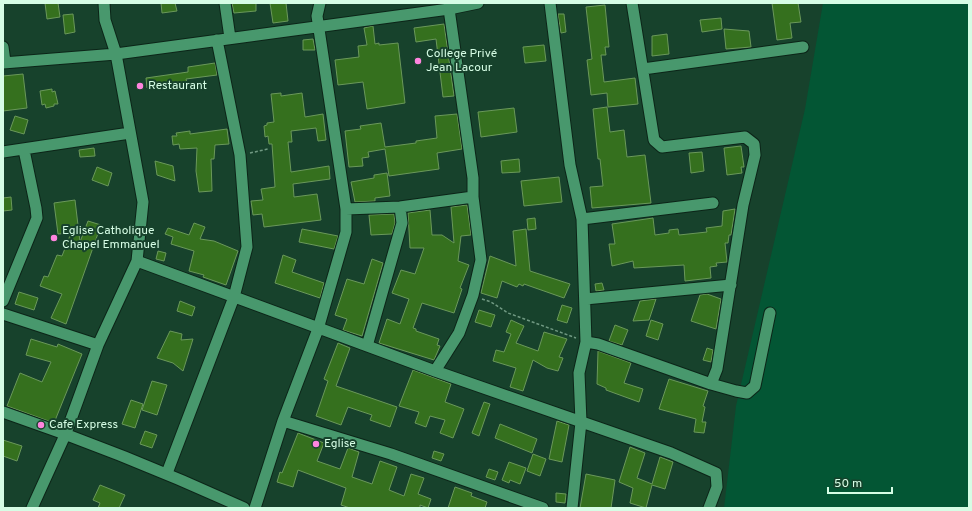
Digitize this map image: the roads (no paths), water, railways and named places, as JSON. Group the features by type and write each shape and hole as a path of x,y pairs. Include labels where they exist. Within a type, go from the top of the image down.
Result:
{"street":[{"path":"32,508 66,433 98,346 137,261 143,202 116,54 105,20 104,3"},
{"path":"225,3 230,38"},
{"path":"255,508 283,421 318,329 346,232 346,209 318,26 317,16 320,3"},
{"path":"3,47 4,63 116,54 449,9 478,3"},
{"path":"550,3 570,165 582,219 586,342 579,373 581,422 572,508"},
{"path":"632,3 654,140 662,147 745,137 754,144 755,155 743,204 718,369 711,384"},
{"path":"435,371 459,334 473,295 480,260 472,197 473,178 449,9"},
{"path":"167,473 234,297 247,247 240,155 217,40"},
{"path":"643,69 803,47"},
{"path":"3,152 130,133"},
{"path":"3,301 37,218 24,150"},
{"path":"346,209 400,207 472,197"},
{"path":"582,219 713,203"},
{"path":"367,346 402,223 400,207"},
{"path":"137,261 318,329 671,453 716,473 717,487 709,508"},
{"path":"584,299 731,285"},
{"path":"3,314 98,346"},
{"path":"586,342 598,344 736,392 747,393 755,386 770,314"},
{"path":"3,412 66,433 167,473 244,508"},
{"path":"283,421 391,454 542,508"}],"place":[{"name":"College Privé Jean Lacour","path":"418,61"},
{"name":"Restaurant","path":"140,86"},
{"name":"Eglise Catholique Chapel Emmanuel","path":"54,238"},
{"name":"Cafe Express","path":"41,425"},
{"name":"Eglise","path":"316,444"}]}
